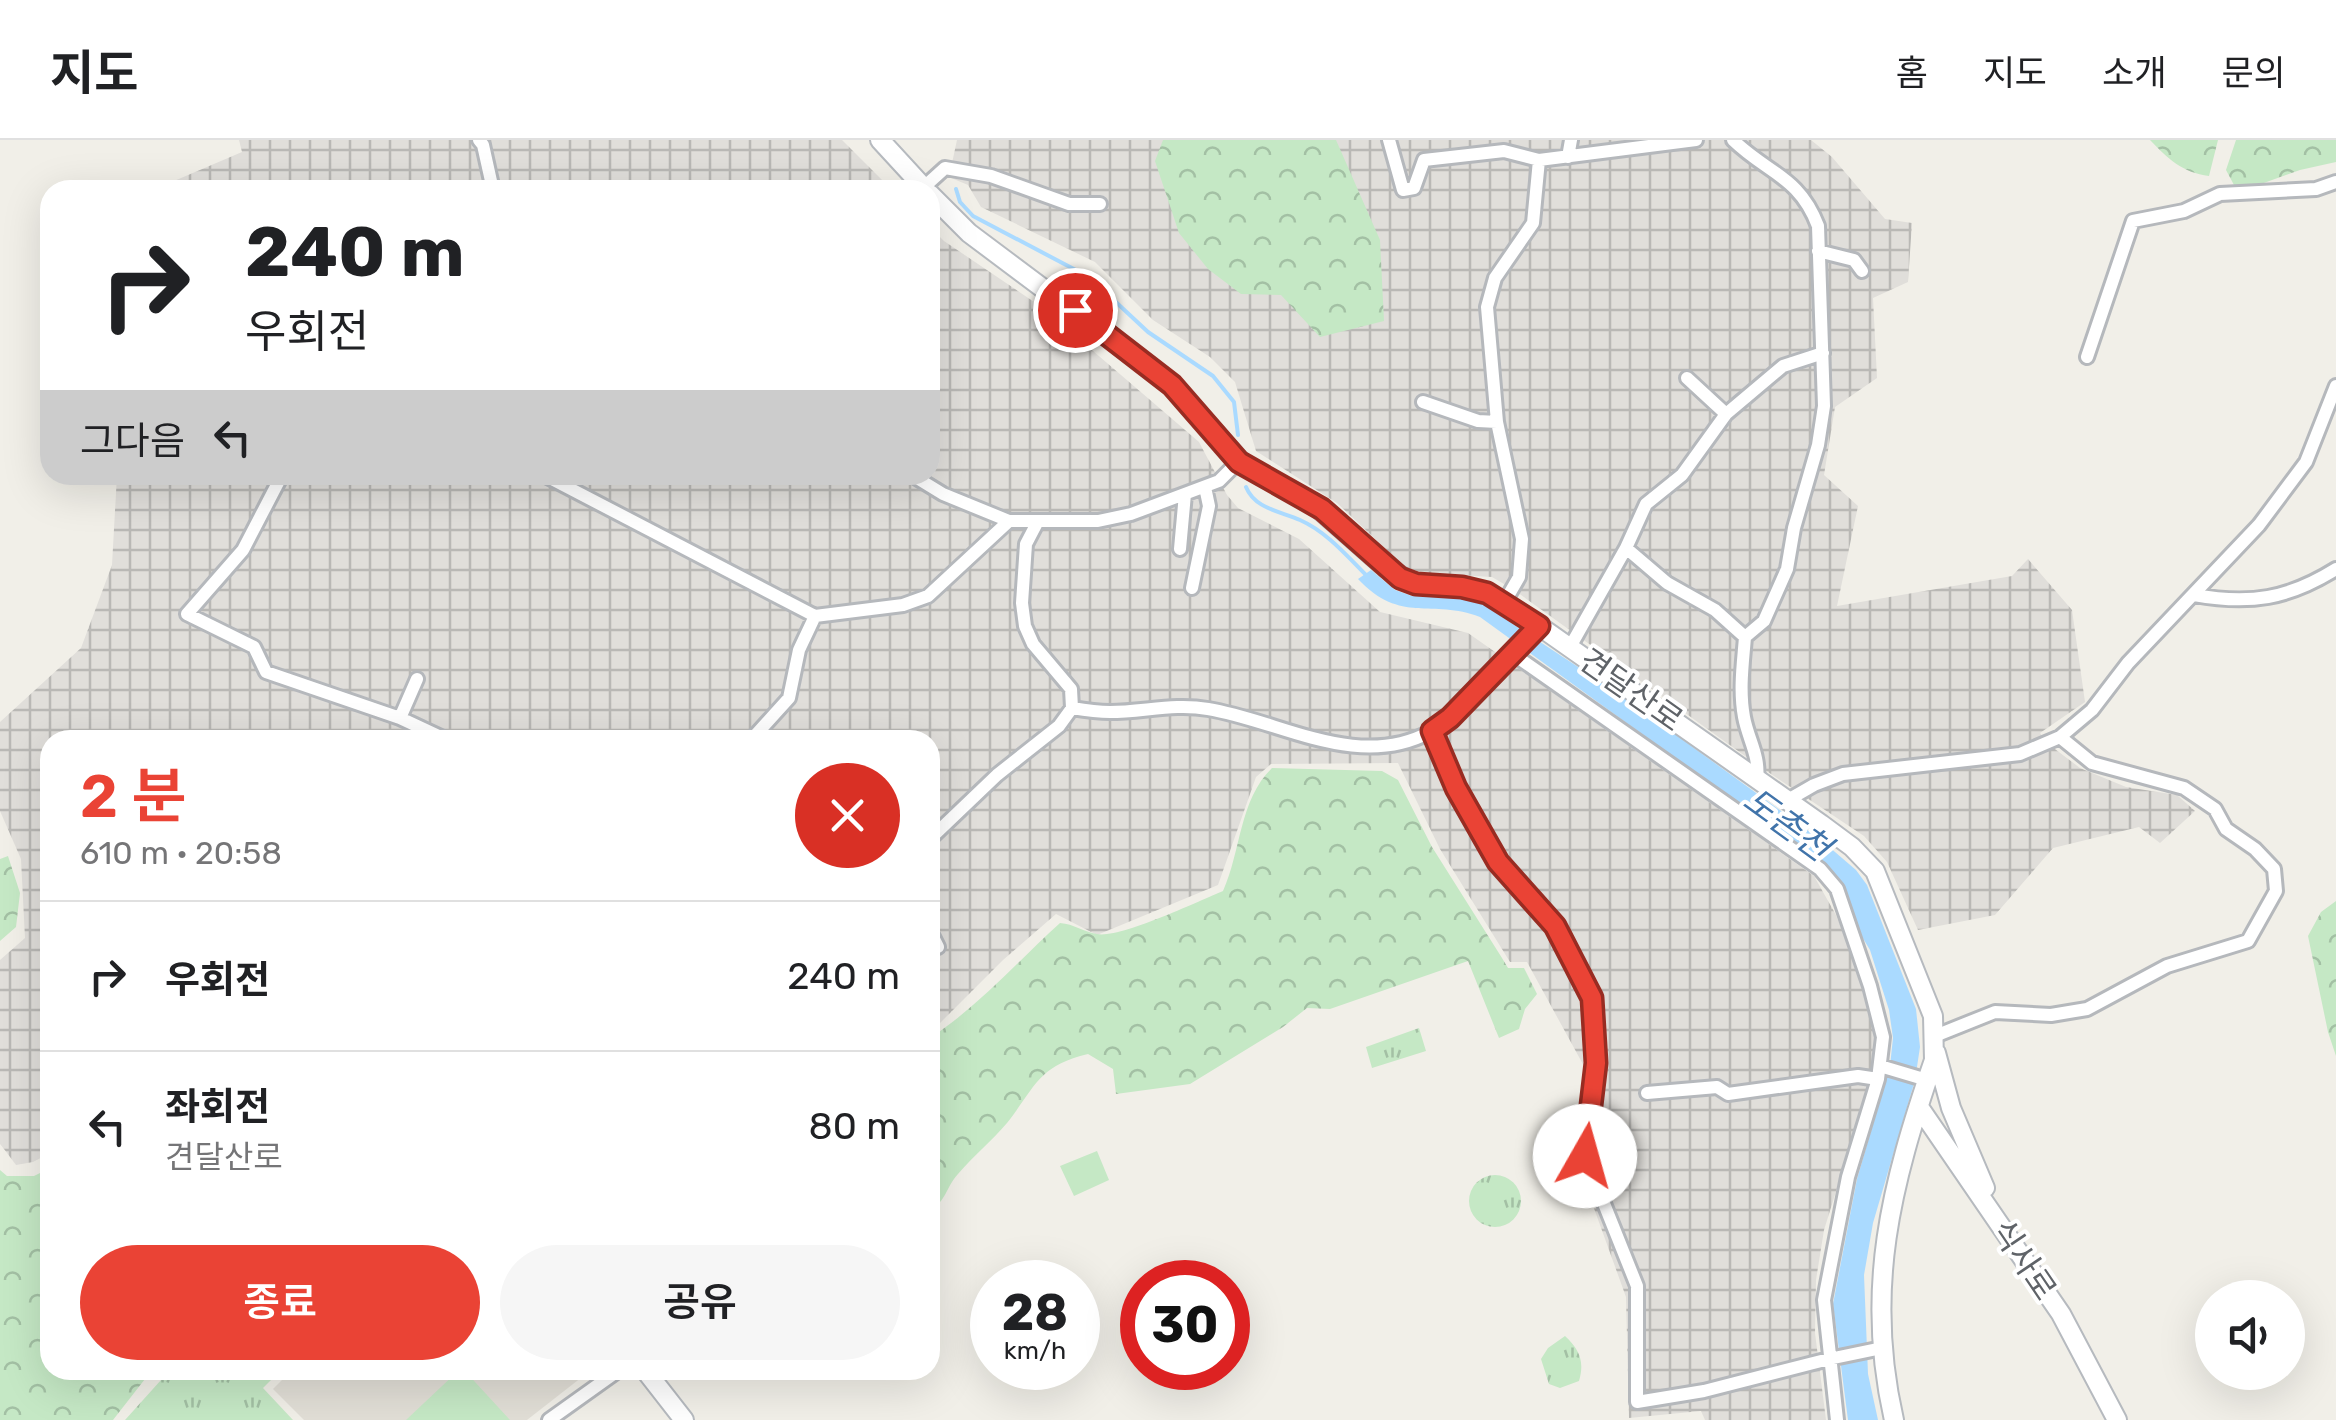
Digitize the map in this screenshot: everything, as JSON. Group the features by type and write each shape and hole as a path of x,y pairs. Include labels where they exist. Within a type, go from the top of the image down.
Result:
{"street":[{"path":"479,140 491,180"},
{"name":"견달산로","path":"880,140 918,180"},
{"path":"1389,140 1404,190 1414,188 1424,160 1504,152 1539,160 1568,158 1696,140"},
{"path":"1568,158 1571,140"},
{"path":"1733,140 1749,156 1790,182 1808,201 1818,226 1824,406 1818,445 1794,528 1787,569 1764,621 1746,637 1741,682 1757,778"},
{"path":"1504,603 1519,577 1522,539 1497,422 1486,307 1494,278 1533,222 1539,160"},
{"path":"936,180 946,168 991,176 1068,204 1100,204"},
{"path":"2088,357 2133,221 2184,211 2220,194 2316,188 2336,182"},
{"name":"견달산로","path":"940,203 970,233 1172,385 1239,462 1322,509 1400,578 1416,584 1475,590 1504,603 1852,847 1876,871 1933,1016 1935,1043 1951,1108 1985,1186 1986,1203"},
{"path":"1818,251 1854,260 1862,271"},
{"path":"1570,647 1646,504 1682,474 1726,414 1783,366 1822,353"},
{"path":"1687,378 1726,414"},
{"path":"1788,800 1843,774 2020,754 2060,737 2092,710 2128,664 2259,525 2306,462 2336,386"},
{"path":"1423,402 1478,421 1497,422"},
{"path":"928,485 1009,521 1098,521 1132,514 1205,487 1219,481 1239,462"},
{"path":"277,485 243,550 187,614 254,647 266,672 425,730"},
{"path":"563,485 815,616 902,605 928,596 1009,521"},
{"path":"1192,588 1209,506 1205,487"},
{"path":"1180,549 1184,494"},
{"path":"940,829 997,774 1059,726 1072,708 1071,689 1034,644 1025,626 1022,603 1026,544 1038,522"},
{"path":"1626,548 1667,583 1714,610 1746,637"},
{"path":"2194,595 2234,602 2293,592 2336,568"},
{"path":"760,730 789,698 798,650 815,616"},
{"path":"1072,708 1111,712 1183,706 1212,709 1316,740 1350,745 1403,742 1432,731 1450,718 1537,627"},
{"path":"1514,650 1820,869 1837,889 1883,1037 1881,1072 1848,1178 1824,1300 1837,1420"},
{"path":"400,718 417,679"},
{"path":"1432,731 1456,788 1498,862 1555,926 1592,998 1596,1063 1585,1156 1637,1286 1637,1402 1704,1392 1832,1358 1878,1350"},
{"path":"1894,1420 1878,1350 1884,1241 1935,1043 1994,1012 2051,1015 2087,1009 2167,966 2248,942 2276,890 2274,869 2226,828 2215,809 2184,788 2092,764 2060,737"},
{"path":"1646,1093 1717,1087 1728,1094 1881,1072 1924,1080"},
{"name":"식사로","path":"1919,1107 2061,1314 2116,1420"},
{"path":"548,1420 605,1380"},
{"path":"653,1380 684,1420"}],"shaded area":[{"path":"239,140 842,140 882,180 176,180 242,152"},
{"path":"957,140 1811,140 1832,157 1885,219 1912,223 1908,282 1873,298 1877,378 1835,407 1824,475 1858,506 1837,606 2012,576 2028,559 2072,610 2085,702 2040,733 2080,768 2126,787 2177,795 2195,811 2160,843 2139,827 2053,848 1995,915 1918,930 1887,862 1864,836 1759,766 1514,590 1492,577 1423,573 1405,567 1337,503 1256,451 1235,382 1210,357 1153,320 1095,262 981,207 968,185 949,177"},
{"path":"940,237 1043,308 1199,442 1238,508 1299,539 1380,612 1468,633 1814,876 1851,952 1879,1041 1824,1230 1816,1280 1815,1333 1826,1420 1705,1420 1701,1411 1629,1418 1626,1297 1578,1164 1585,1068 1527,962 1510,962 1440,849 1398,763 1271,764 1256,777 1218,885 1097,935 1056,914 940,1023 940,730 40,730 40,1158 16,1165 0,1144 0,960 25,938 21,859 0,811 0,722 81,648 112,565 116,485 940,485"},
{"path":"282,1380 578,1380 527,1420 304,1420 273,1389"}],"green space":[{"path":"1163,140 1336,140 1380,240 1384,321 1320,337 1281,295 1241,294 1208,269 1179,233 1155,161"},
{"path":"2150,140 2218,140 2209,176 2176,164"},
{"path":"2236,140 2336,140 2336,162 2261,184 2234,185 2226,170"},
{"path":"1272,768 1382,771 1398,780 1432,847 1508,968 1524,968 1537,994 1525,1009 1519,1029 1499,1038 1468,961 1330,1009 1307,1008 1190,1084 1116,1094 1113,1069 1088,1054 1071,1059 1040,1079 1007,1123 954,1179 940,1201 940,1031 981,998 1060,923 1108,934 1223,891 1247,811"},
{"path":"8,856 20,893 16,927 0,941 0,859"},
{"path":"2336,901 2336,1056 2308,936 2321,912"},
{"path":"1419,1028 1426,1051 1372,1068 1366,1047"},
{"path":"1097,1151 1109,1180 1074,1196 1060,1166"},
{"path":"0,1170 7,1176 40,1173 40,1380 144,1380 113,1420 0,1420"},
{"path":"1495,1175 1514,1182 1521,1201 1514,1220 1495,1227 1476,1220 1469,1201 1476,1182"},
{"path":"1565,1336 1580,1356 1581,1374 1579,1381 1560,1388 1549,1384 1541,1359 1548,1348"},
{"path":"161,1380 271,1380 263,1388 293,1420 125,1420"},
{"path":"448,1380 473,1380 510,1420 406,1420"}],"water":[{"path":"1371,570 1395,590 1412,596 1478,601 1625,698 1821,840 1856,870 1867,885 1916,1009 1920,1047 1915,1080 1873,1223 1864,1275 1868,1374 1878,1420 1848,1420 1833,1304 1857,1179 1890,1066 1893,1038 1889,1010 1870,950 1858,930 1845,889 1823,865 1480,617 1388,602 1358,579"}],"waterway":[{"name":"도촌천","path":"956,189 960,202 973,216 1089,277 1148,332 1213,376 1234,402 1238,435"},
{"name":"도촌천","path":"1246,487 1262,505 1319,531 1368,577"}],"route":[{"path":"1075,310 1172,385 1239,462 1322,509 1400,578 1416,584 1487,593 1539,626 1450,718 1432,731 1456,788 1498,862 1555,926 1592,998 1596,1063 1585,1156"}]}
